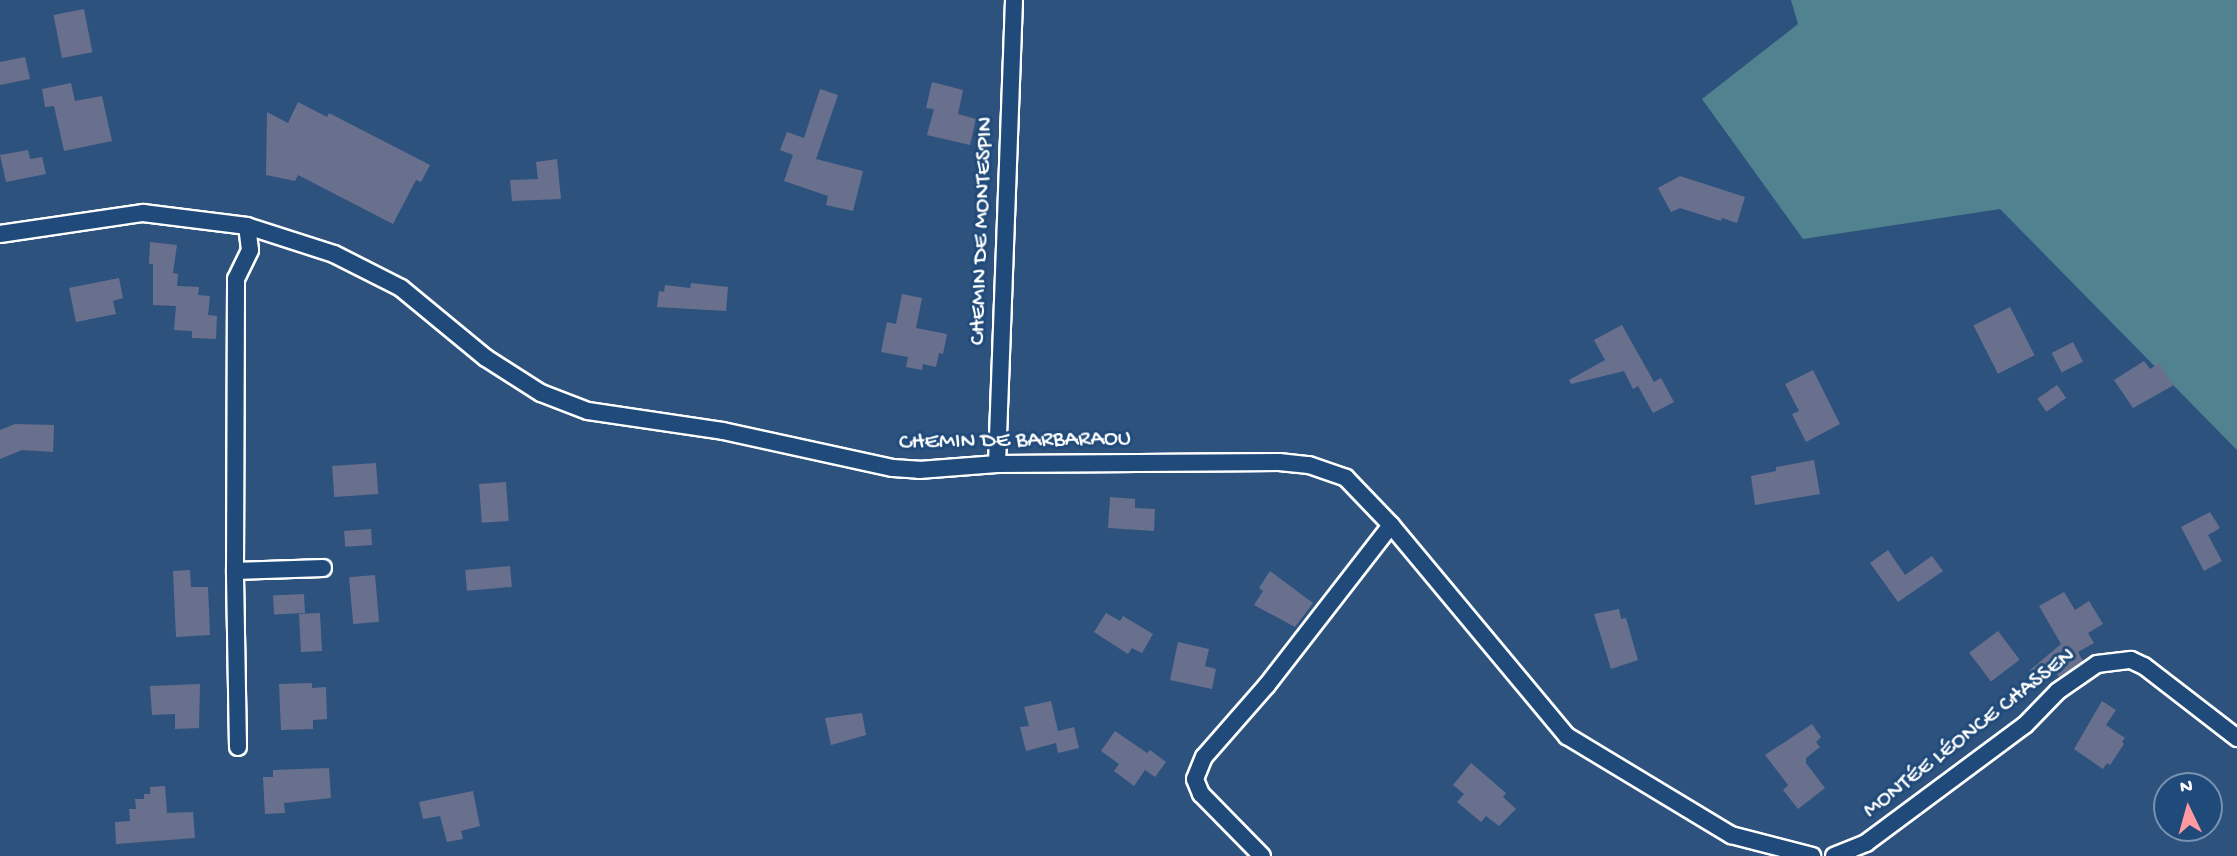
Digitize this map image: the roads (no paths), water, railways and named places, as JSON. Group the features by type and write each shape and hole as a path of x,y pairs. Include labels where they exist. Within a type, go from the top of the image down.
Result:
{"street":[{"name":"CHEMIN DE MONTESPIN","path":"997,464 1014,0"},
{"name":"CHEMIN DE BARBARAOU","path":"0,234 143,213 247,226 334,254 401,288 486,358 541,393 588,411 723,431 893,468 919,470 997,464 1279,461 1309,465 1346,478 1391,525 1567,736 1731,835 1812,856"},
{"path":"238,747 235,571 236,279 250,250 247,226"},
{"path":"1262,856 1201,794 1195,779 1203,757 1267,685 1391,525"},
{"path":"235,571 323,568"},
{"name":"MONTÉE LÉONCE CHASSEN","path":"1834,856 1866,843 2025,725 2057,691 2097,664 2131,660 2144,666 2237,738"}]}
